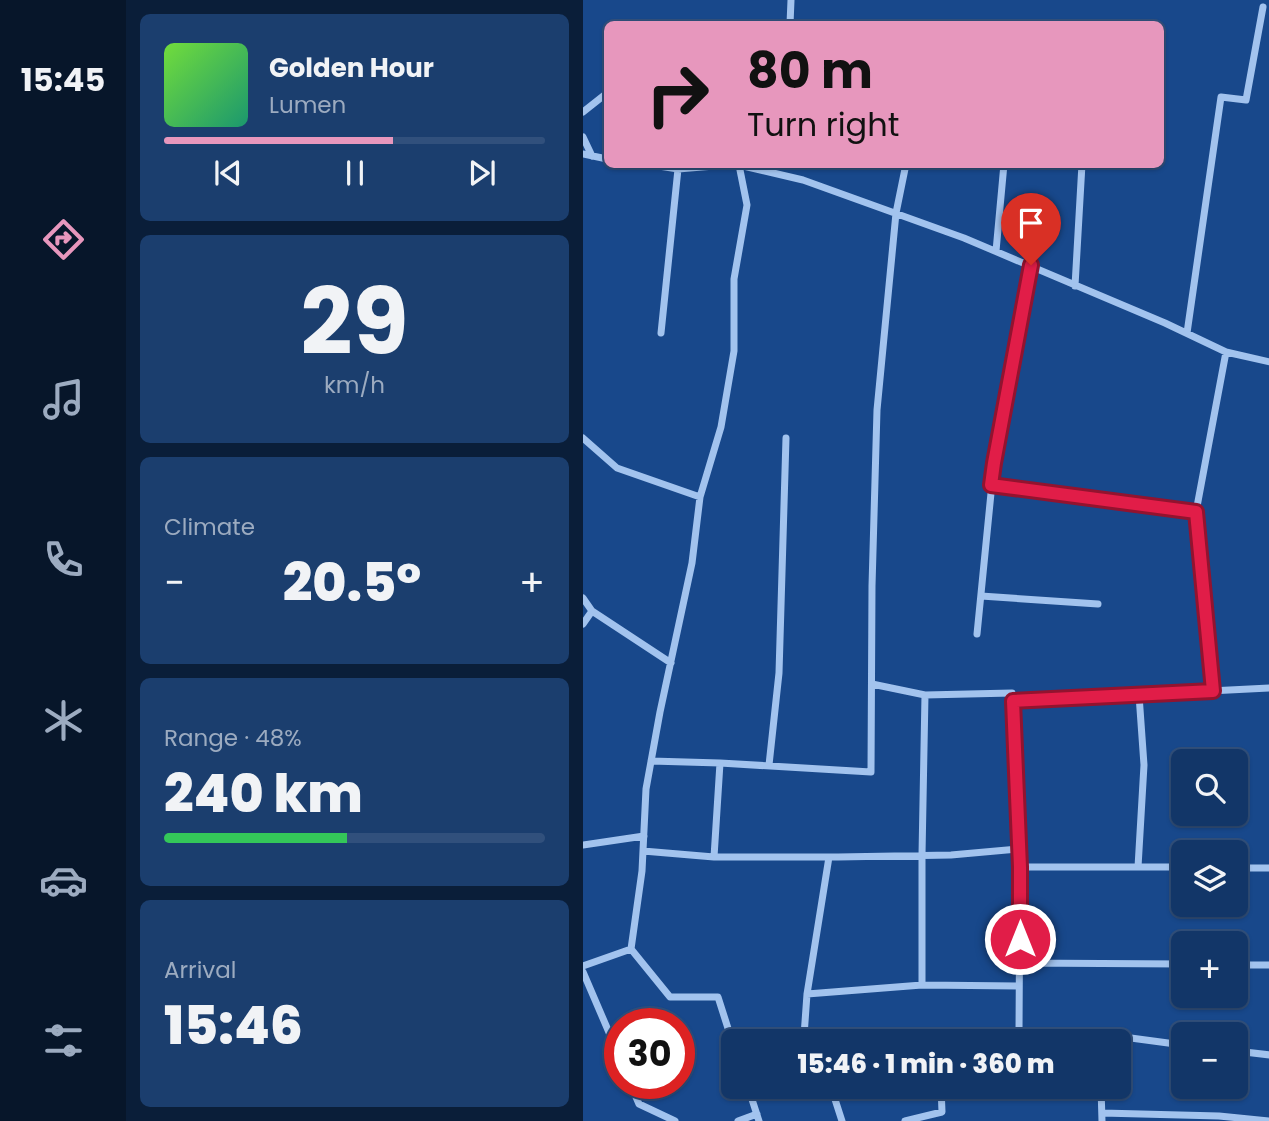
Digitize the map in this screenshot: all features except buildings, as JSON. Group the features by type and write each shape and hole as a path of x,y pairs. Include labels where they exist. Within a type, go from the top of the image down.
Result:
{"street":[{"path":"790,21 791,0"},
{"path":"1187,333 1221,97 1246,100 1263,6"},
{"path":"583,112 604,95"},
{"path":"583,137 592,156"},
{"path":"583,154 604,158"},
{"path":"672,168 693,168"},
{"path":"728,1029 718,997 670,997 631,949 642,871 646,789 692,564 700,496 721,427 734,351 734,279 747,205 740,168"},
{"path":"752,168 803,180 896,213 1031,265 1226,352 1269,362"},
{"path":"651,761 871,772 877,410 896,213 906,168"},
{"path":"996,251 1004,168"},
{"path":"1075,286 1082,168"},
{"path":"661,333 678,169"},
{"path":"977,634 994,463 1031,265"},
{"path":"1213,691 1196,512 1226,352"},
{"path":"583,438 617,468 700,496"},
{"path":"769,765 779,673 786,438"},
{"path":"991,485 1196,512"},
{"path":"981,596 1098,604"},
{"path":"583,598 592,611 671,663"},
{"path":"583,624 592,611"},
{"path":"872,684 925,695 1012,693"},
{"path":"1019,1029 1020,867 1013,701 1269,688"},
{"path":"922,985 925,695"},
{"path":"1138,867 1144,765 1139,695"},
{"path":"714,857 720,763"},
{"path":"583,845 644,836"},
{"path":"643,851 714,857 829,857 951,855 1019,849"},
{"path":"805,1029 807,994 829,857"},
{"path":"1020,867 1171,867"},
{"path":"1248,868 1269,868"},
{"path":"583,966 631,949"},
{"path":"1019,963 1171,964"},
{"path":"1248,965 1269,965"},
{"path":"583,972 604,1021"},
{"path":"807,994 922,985 1019,986"},
{"path":"1131,1038 1171,1043"},
{"path":"1248,1052 1269,1055"},
{"path":"637,1099 639,1104 675,1121"},
{"path":"738,1121 758,1117 752,1099"},
{"path":"835,1099 842,1121"},
{"path":"905,1121 942,1112 941,1099"},
{"path":"1101,1099 1102,1117 1219,1116 1269,1121"}],"route":[{"path":"1020,939 1020,867 1013,701 1213,691 1196,512 991,485 1031,265"}]}
